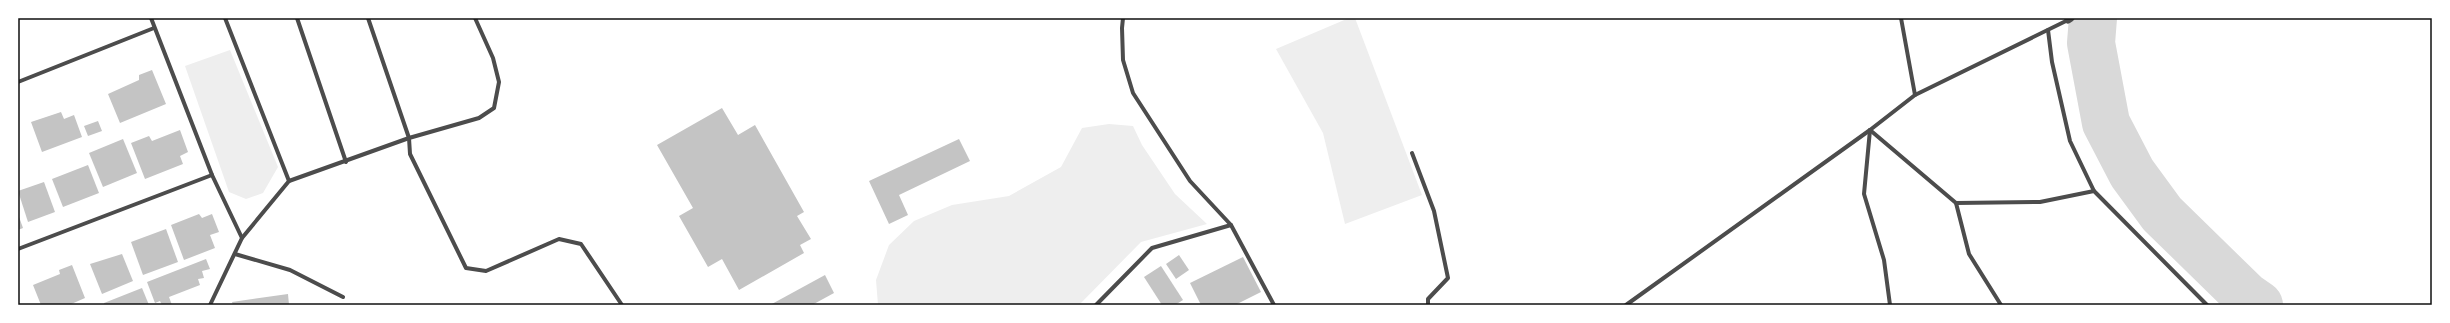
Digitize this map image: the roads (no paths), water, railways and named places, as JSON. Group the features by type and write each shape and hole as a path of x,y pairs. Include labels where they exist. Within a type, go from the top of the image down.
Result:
{"street":[{"path":"151,18 212,175 242,238"},
{"path":"225,18 289,181"},
{"path":"296,18 346,162"},
{"path":"368,18 409,138 410,154 466,268 486,271 559,239 581,244 622,305"},
{"path":"210,305 242,238 289,181 346,162 409,138 479,118 494,108 499,82 493,58 475,18"},
{"path":"1123,18 1123,60 1133,93 1190,181 1231,225 1274,305"},
{"path":"1901,18 1915,95"},
{"path":"1626,305 1870,130 1915,95 2069,19"},
{"path":"18,82 154,28"},
{"path":"2048,30 2052,62 2070,141 2094,191 2207,305"},
{"path":"1870,130 1956,203 1969,254 2001,305"},
{"path":"1870,130 1864,194 1884,260 1890,305"},
{"path":"1412,153 1434,210 1448,278 1428,299 1428,305"},
{"path":"18,249 212,175"},
{"path":"1956,203 2040,202 2094,191"},
{"path":"1096,305 1152,248 1231,225"},
{"path":"235,254 290,270 343,297"}],"waterway":[{"path":"2093,18 2091,43 2106,123 2132,173 2162,214 2246,296 2259,305"}]}
